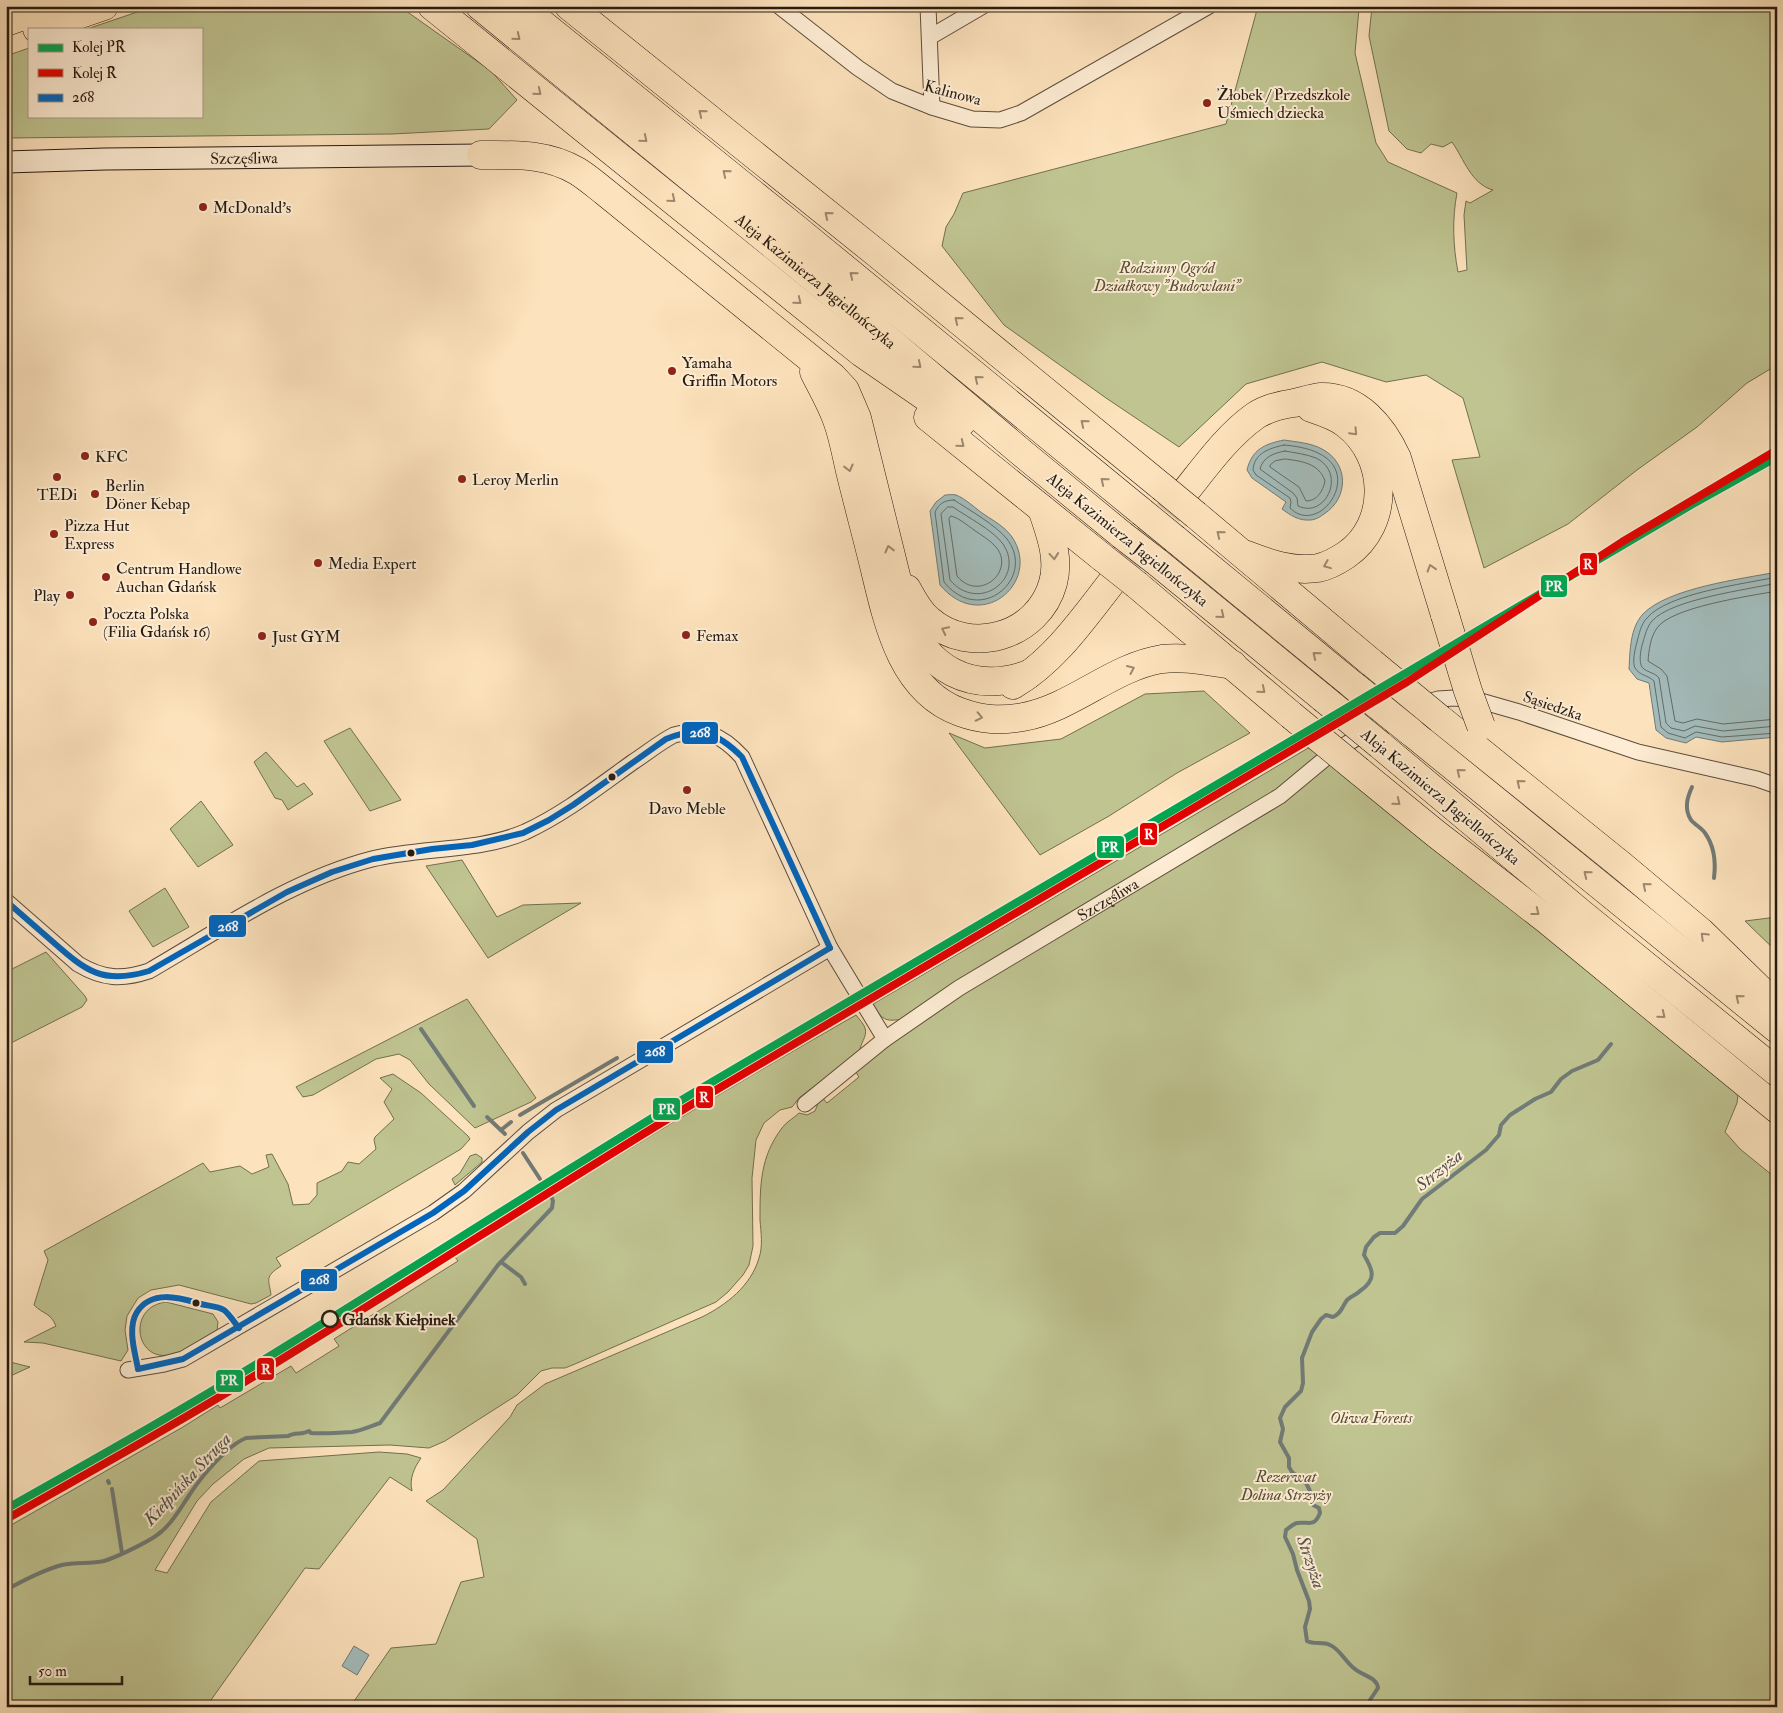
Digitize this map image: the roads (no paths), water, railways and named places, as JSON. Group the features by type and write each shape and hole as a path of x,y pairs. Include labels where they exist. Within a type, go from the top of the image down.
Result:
{"highway":[{"path":"6,22 51,6"},
{"path":"40,28 104,6"},
{"path":"432,6 862,352 958,420 1022,453"},
{"name":"Aleja Kazimierza Jagiellończyka","path":"480,6 866,321 1122,535 1324,698 1582,914 1777,1072"},
{"name":"Aleja Kazimierza Jagiellończyka","path":"520,6 794,227 1354,686 1777,1029"},
{"path":"569,6 1181,498 1372,663 1701,932 1777,1006"},
{"path":"6,39 28,32"},
{"path":"481,155 539,156 556,160 577,171 833,377 845,390 857,418 910,628 926,653 939,664 964,678 985,683 1008,681 1029,674"},
{"path":"862,352 872,373 1042,509 1359,771 1547,920 1777,1109"},
{"path":"803,353 838,421 882,600 895,642 904,662 927,692 938,701 976,718 995,720 1022,717 1054,708 1131,669 1149,662 1179,658 1233,666"},
{"path":"1181,498 1246,423 1265,410 1320,397 1343,401 1367,414 1384,432 1397,458 1468,691 1496,764"},
{"path":"1244,554 1274,565 1290,568 1319,568 1349,553 1362,540 1373,521 1379,494 1378,474 1371,453 1364,442 1336,417 1296,402"},
{"path":"896,578 906,586 917,608 929,621 947,631 964,637 980,639 1002,636 1012,632 1024,625 1037,612 1053,583 1054,549 1042,509"},
{"path":"895,642 903,647 919,668 934,682 962,696 974,697 997,692 1008,688 1029,674 1060,646 1119,574"}],"street":[{"name":"Kalinowa","path":"779,6 858,68 892,91 932,107 972,119 1000,120 1022,113 1210,6"},
{"path":"928,6 932,107"},
{"path":"930,37 983,6"},
{"name":"Szczęśliwa","path":"6,162 106,159 481,155"},
{"name":"Sąsiedzka","path":"1327,757 1414,706 1438,699 1454,698 1476,700 1638,752 1757,779 1777,786"},
{"path":"6,901 78,964 88,970 108,976 132,976 149,971 287,892 332,872 372,859 432,849 472,845 523,833 550,820 573,805 666,739 691,731 713,734 730,744 742,757 830,948 886,1039"},
{"name":"Szczęśliwa","path":"805,1104 886,1039 959,988 1280,796 1327,757"},
{"path":"133,1370 183,1359 433,1213 464,1191 528,1132 556,1110 830,948"}],"water":[{"path":"1284,440 1309,444 1322,449 1331,455 1341,472 1343,481 1338,499 1332,507 1316,519 1302,520 1282,509 1286,502 1252,478 1247,470 1256,452 1271,443"},
{"path":"945,495 960,497 1003,527 1012,537 1019,554 1019,570 1013,585 1003,596 989,603 973,605 956,599 940,585 930,511 936,502"},
{"path":"1777,572 1777,737 1722,742 1696,737 1686,743 1666,738 1656,730 1649,683 1637,679 1629,669 1633,633 1643,614 1654,605 1669,597 1687,591"},
{"path":"354,1646 369,1655 357,1675 342,1666"}],"waterway":[{"name":"Strzyża","path":"1692,787 1687,808 1691,820 1704,831 1713,849 1715,860 1714,878"},
{"path":"421,1029 474,1106"},
{"name":"Strzyża","path":"1369,1707 1370,1700 1378,1688 1375,1681 1358,1671 1334,1647 1307,1641 1305,1627 1310,1609 1309,1601 1293,1554 1285,1537 1286,1530 1293,1525 1316,1521 1320,1513 1319,1508 1313,1505 1306,1483 1292,1472 1289,1467 1289,1458 1280,1442 1283,1429 1280,1418 1285,1407 1301,1391 1303,1383 1302,1358 1312,1332 1321,1319 1326,1315 1333,1317 1338,1314 1347,1300 1369,1282 1372,1274 1370,1265 1364,1255 1366,1247 1374,1237 1380,1233 1395,1233 1403,1226 1422,1199 1486,1150 1499,1135 1501,1125 1510,1115 1535,1099 1551,1092 1561,1079 1572,1071 1598,1060 1611,1044"},
{"path":"520,1115 617,1058"},
{"path":"487,1117 505,1134"},
{"path":"501,1130 511,1122"},
{"path":"523,1153 540,1179"},
{"name":"Kiełpińska Struga","path":"6,1590 55,1567 67,1564 104,1561 151,1539 170,1523 215,1462 231,1447 246,1438 288,1436 309,1431 311,1433 352,1432 380,1423 498,1265 552,1208 553,1201 551,1196"},
{"path":"501,1262 521,1277 525,1284"},
{"path":"112,1489 122,1553"}],"tunnel":[{"path":"1115,578 1185,492"}],"rail line":[{"name":"R","path":"10,1517 154,1436 260,1373 694,1103 1407,682 1622,542 1777,450"},
{"name":"PR","path":"6,1509 150,1428 256,1365 690,1095 1691,505 1777,457"}],"place":[{"name":"Żłobek / Przedszkole Uśmiech dziecka","path":"1207,103"},
{"name":"McDonald's","path":"203,207"},
{"name":"Yamaha Griffin Motors","path":"672,371"},
{"name":"KFC","path":"85,456"},
{"name":"TEDi","path":"57,477"},
{"name":"Leroy Merlin","path":"462,479"},
{"name":"Berlin Döner Kebap","path":"95,494"},
{"name":"Pizza Hut Express","path":"54,534"},
{"name":"Media Expert","path":"318,563"},
{"name":"Centrum Handlowe Auchan Gdańsk","path":"106,577"},
{"name":"Play","path":"70,595"},
{"name":"Poczta Polska (Filia Gdańsk 16)","path":"93,622"},
{"name":"Femax","path":"686,635"},
{"name":"Just GYM","path":"262,636"},
{"name":"Davo Meble","path":"687,790"},
{"name":"Gdańsk Kiełpinek","path":"330,1319"}],"park label":[{"name":"Rodzinny Ogród Działkowy \"Budowlani\"","path":"1167,276"},
{"name":"Oliwa Forests","path":"1371,1417"},
{"name":"Rezerwat Dolina Strzyży","path":"1286,1485"}]}
